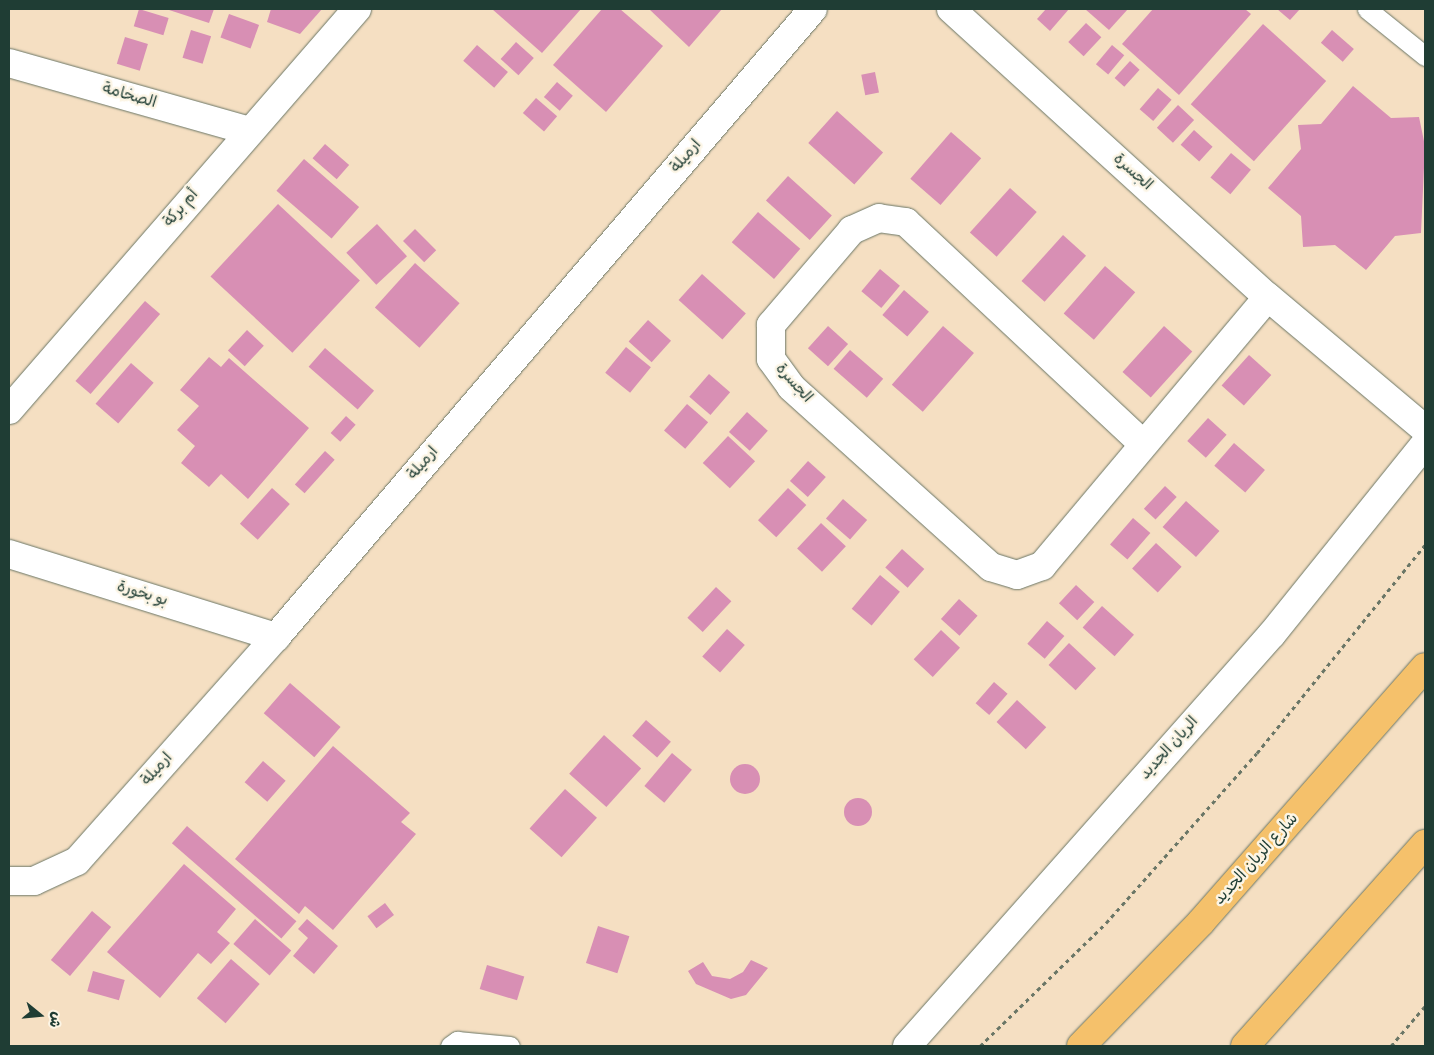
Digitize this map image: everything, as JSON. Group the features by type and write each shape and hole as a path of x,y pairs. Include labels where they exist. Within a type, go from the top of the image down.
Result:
{"highway":[{"name":"شارع الريان الجديد","path":"1081,1046 1201,922 1425,666"},
{"path":"1245,1046 1425,844"}],"street":[{"name":"أم بركة","path":"9,410 357,9"},
{"name":"ارميلة","path":"9,881 34,881 77,861 276,637 813,9"},
{"name":"الجسرة","path":"951,9 1268,296 1425,429"},
{"name":"الصخامة","path":"9,64 250,131"},
{"name":"الجسرة","path":"1142,443 906,222 879,218 852,230 771,325 771,359 791,387 991,567 1017,575 1042,566 1142,443 1268,296"},
{"name":"الريان الجديد","path":"907,1046 1272,634 1425,444"},
{"name":"بو بخورة","path":"9,554 276,637"}],"lane":[{"path":"1367,9 1425,56"},
{"path":"450,1046 457,1041 510,1046"}],"path":[{"path":"980,1046 1106,923 1184,835 1425,545"},
{"path":"1391,1046 1425,1006"}],"building":[{"path":"139,9 169,18 163,35 134,26"},
{"path":"166,9 214,9 209,23"},
{"path":"271,9 322,9 300,34 267,22"},
{"path":"492,9 581,9 542,53"},
{"path":"602,9 620,9 663,46 606,112 553,65"},
{"path":"649,9 722,9 689,47"},
{"path":"1046,9 1069,9 1050,31 1037,19"},
{"path":"1085,9 1128,9 1109,30"},
{"path":"1153,9 1245,9 1251,14 1179,95 1122,44"},
{"path":"1277,9 1300,9 1290,20"},
{"path":"229,14 259,25 251,48 220,37"},
{"path":"1086,23 1101,37 1084,56 1068,42"},
{"path":"1263,24 1326,81 1254,161 1191,104"},
{"path":"191,30 211,36 203,64 183,58"},
{"path":"1332,30 1354,49 1343,62 1321,43"},
{"path":"125,37 148,44 140,71 117,64"},
{"path":"516,42 534,58 518,75 501,59"},
{"path":"477,45 508,72 494,88 463,61"},
{"path":"1112,45 1124,55 1108,74 1096,64"},
{"path":"1130,61 1140,70 1124,87 1115,78"},
{"path":"875,72 879,93 865,95 861,75"},
{"path":"557,82 573,96 560,111 544,97"},
{"path":"1353,86 1391,118 1419,117 1425,146 1421,233 1395,236 1366,270 1335,245 1303,247 1301,216 1268,188 1301,149 1298,125 1321,124"},
{"path":"1158,88 1172,100 1153,121 1140,109"},
{"path":"536,98 557,116 544,131 523,113"},
{"path":"1178,105 1194,120 1173,143 1157,128"},
{"path":"837,111 883,152 854,184 808,143"},
{"path":"1194,130 1213,147 1199,162 1181,145"},
{"path":"951,132 981,158 941,205 910,179"},
{"path":"325,144 349,165 337,179 313,158"},
{"path":"1231,153 1251,170 1230,194 1210,178"},
{"path":"304,159 359,207 332,239 276,191"},
{"path":"788,176 832,215 810,240 766,201"},
{"path":"1010,188 1037,212 997,257 970,233"},
{"path":"278,204 360,280 292,353 210,276"},
{"path":"758,212 800,249 774,279 732,242"},
{"path":"377,224 407,256 376,285 346,253"},
{"path":"415,229 436,250 424,262 403,241"},
{"path":"1063,235 1086,256 1045,302 1022,281"},
{"path":"415,263 460,303 419,348 375,308"},
{"path":"1105,266 1135,292 1094,340 1064,314"},
{"path":"880,269 900,286 881,308 861,291"},
{"path":"702,274 746,313 722,339 679,300"},
{"path":"904,290 929,312 907,337 882,315"},
{"path":"145,301 160,314 91,394 75,381"},
{"path":"648,320 671,341 652,362 629,342"},
{"path":"828,326 848,344 828,366 808,348"},
{"path":"943,326 974,353 923,412 892,385"},
{"path":"1164,326 1192,351 1151,398 1123,372"},
{"path":"247,330 264,346 245,366 228,350"},
{"path":"626,347 651,367 630,393 605,373"},
{"path":"325,348 374,391 358,410 309,367"},
{"path":"850,350 883,379 867,398 834,369"},
{"path":"1249,355 1271,375 1244,406 1222,385"},
{"path":"209,357 221,367 229,358 309,428 248,499 221,474 209,487 181,463 195,446 177,430 199,406 180,390"},
{"path":"131,363 154,383 118,423 96,404"},
{"path":"709,374 730,392 710,415 689,397"},
{"path":"687,404 708,422 685,449 664,430"},
{"path":"747,412 768,431 750,451 729,432"},
{"path":"346,416 356,425 340,442 331,433"},
{"path":"1208,418 1227,435 1206,458 1187,441"},
{"path":"728,436 755,461 730,488 703,463"},
{"path":"1234,443 1265,470 1245,493 1214,466"},
{"path":"325,451 335,460 305,493 295,484"},
{"path":"808,461 826,477 808,497 790,481"},
{"path":"1165,486 1177,497 1156,520 1144,509"},
{"path":"272,488 290,504 258,540 240,524"},
{"path":"788,488 806,505 776,537 758,520"},
{"path":"843,499 867,520 850,540 826,519"},
{"path":"1186,501 1219,531 1196,557 1163,527"},
{"path":"1133,518 1150,533 1127,560 1110,544"},
{"path":"821,523 846,546 822,572 797,549"},
{"path":"1156,543 1182,567 1158,592 1132,569"},
{"path":"902,549 924,569 908,588 885,568"},
{"path":"880,575 900,592 872,625 852,609"},
{"path":"1076,585 1094,602 1077,620 1059,603"},
{"path":"716,587 731,601 703,632 687,618"},
{"path":"959,599 978,616 960,636 941,619"},
{"path":"1102,606 1134,635 1115,656 1083,628"},
{"path":"1047,621 1064,636 1045,659 1027,644"},
{"path":"727,629 745,645 720,673 702,656"},
{"path":"941,630 960,648 933,677 914,659"},
{"path":"1069,643 1096,668 1076,690 1049,665"},
{"path":"994,682 1008,694 989,715 976,703"},
{"path":"290,683 341,727 314,757 264,713"},
{"path":"1017,700 1046,727 1026,749 997,722"},
{"path":"646,720 671,742 657,757 632,736"},
{"path":"604,735 641,768 606,807 569,774"},
{"path":"333,746 410,813 401,822 416,834 333,930 305,906 299,914 235,859"},
{"path":"672,753 692,770 664,803 644,786"},
{"path":"263,761 286,781 267,802 245,782"},
{"path":"745,764 755,769 760,779 755,789 745,794 735,789 730,779 735,769"},
{"path":"565,789 597,818 561,857 530,828"},
{"path":"858,798 868,802 872,812 868,822 858,826 848,822 844,812 848,802"},
{"path":"187,826 296,921 281,938 172,843"},
{"path":"184,864 236,909 217,932 230,943 211,964 198,953 160,998 107,952"},
{"path":"385,903 394,915 376,928 367,916"},
{"path":"92,911 111,927 70,976 51,960"},
{"path":"255,919 291,950 270,975 233,944"},
{"path":"307,919 338,946 314,974 293,956 308,938 298,929"},
{"path":"598,926 629,936 617,973 586,963"},
{"path":"231,959 260,984 226,1023 197,998"},
{"path":"751,960 768,968 746,995 731,999 696,984 688,971 703,962 712,976 730,979 743,972"},
{"path":"487,965 524,976 517,1000 480,989"},
{"path":"93,971 125,980 119,1000 87,991"}]}
